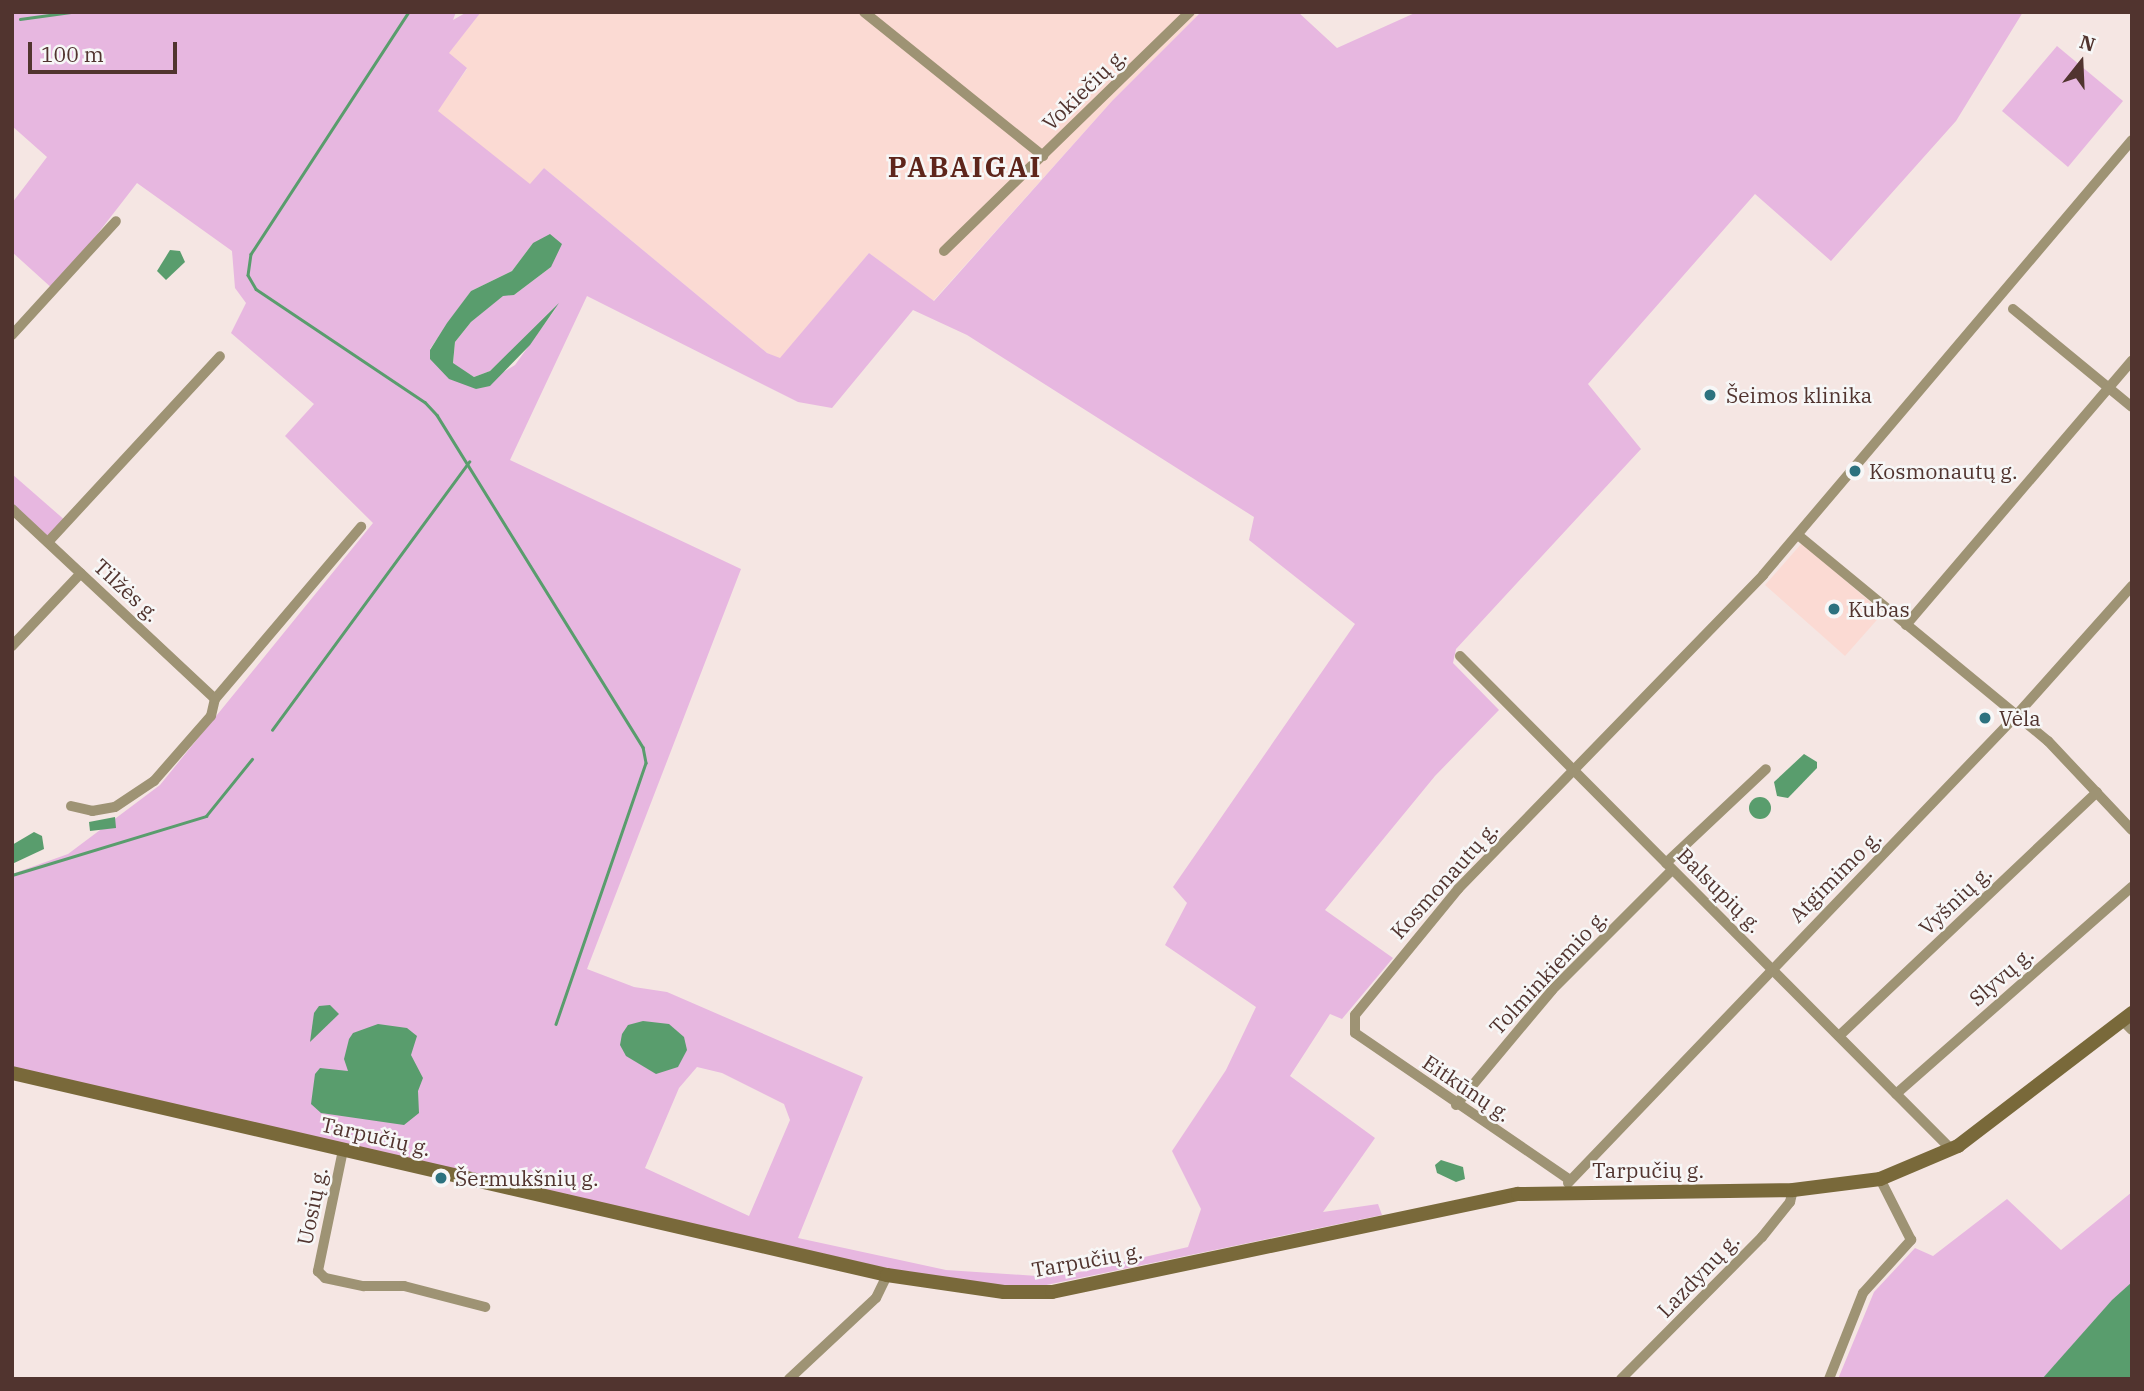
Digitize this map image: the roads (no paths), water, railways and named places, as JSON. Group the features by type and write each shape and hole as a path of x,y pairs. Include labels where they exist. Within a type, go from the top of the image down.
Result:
{"main road":[{"name":"Tarpučių g.","path":"12,1073 887,1275 1004,1292 1052,1292 1471,1202 1568,1184 1793,1190 1880,1179 1952,1150 2128,1021"}],"street":[{"path":"864,12 1042,156"},
{"name":"Vokiečių g.","path":"944,251 1190,12"},
{"name":"Kosmonautų g.","path":"1352,1024 1361,1006 1458,889 1798,535 2132,141"},
{"path":"12,335 116,221"},
{"path":"2013,309 2132,407"},
{"path":"48,542 220,356"},
{"path":"1906,625 2132,360"},
{"name":"Tilžės g.","path":"12,509 215,699"},
{"path":"71,806 92,811 135,797 211,716 215,699 361,527"},
{"path":"1798,535 2017,715 2097,792 2132,830"},
{"path":"12,646 81,573"},
{"name":"Atgimimo g.","path":"1568,1184 1771,968 2017,715 2132,586"},
{"name":"Balsupių g.","path":"1460,656 1952,1150"},
{"name":"Tolminkiemio g.","path":"1456,1105 1552,990 1766,769"},
{"name":"Vyšnių g.","path":"1839,1036 2097,792"},
{"name":"Slyvų g.","path":"1896,1094 2132,887"},
{"name":"Eitkūnų g.","path":"1352,1024 1355,1033 1568,1184"},
{"name":"Uosių g.","path":"343,1150 318,1271 325,1278 364,1286 404,1286 485,1307"},
{"path":"1829,1379 1863,1293 1911,1240 1880,1179"},
{"name":"Lazdynų g.","path":"1621,1379 1762,1237 1790,1202 1793,1190"},
{"path":"789,1379 876,1298 887,1275"}],"waterway":[{"path":"20,19 71,12"},
{"path":"409,12 251,254 248,275 256,289 425,402 437,415 643,747 646,763 556,1024"},
{"path":"272,730 469,462"},
{"path":"12,875 206,816 252,759"}],"place":[{"name":"Šeimos klinika","path":"1710,395"},
{"name":"Kosmonautų g.","path":"1855,471"},
{"name":"Kubas","path":"1834,609"},
{"name":"Vėla","path":"1985,718"},
{"name":"Šermukšnių g.","path":"441,1178"}],"district":[{"name":"PABAIGAI","path":"965,167"}]}
